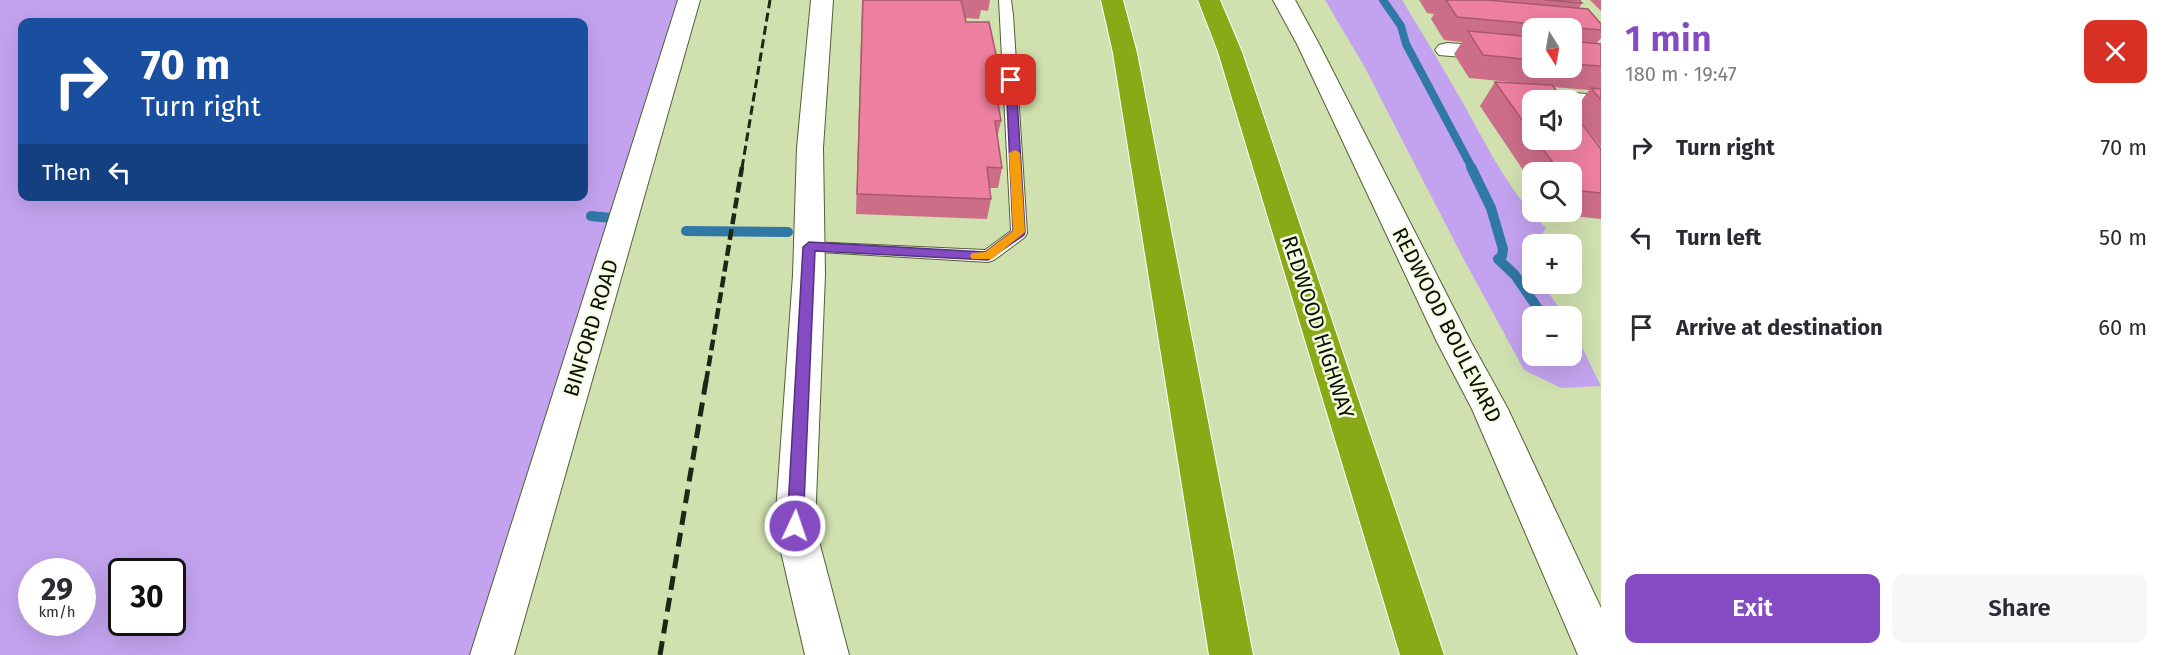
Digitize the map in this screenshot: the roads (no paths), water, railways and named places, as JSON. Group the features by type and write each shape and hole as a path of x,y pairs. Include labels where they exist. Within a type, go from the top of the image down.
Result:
{"highway":[{"path":"1112,0 1125,53 1231,655"},
{"name":"REDWOOD HIGHWAY","path":"1209,0 1230,52 1422,655"}],"street":[{"name":"BINFORD ROAD","path":"492,655 689,0"},
{"path":"822,0 810,148 809,247 795,526 827,655"},
{"name":"REDWOOD BOULEVARD","path":"1284,0 1308,44 1454,342 1490,409 1600,655"},
{"path":"1447,50 1522,55"},
{"path":"1498,94 1522,97"},
{"path":"1582,102 1601,103"}],"lane":[{"path":"809,247 988,256 1019,232 1005,0"}],"waterway":[{"path":"1383,0 1401,26 1406,44 1472,168"},
{"path":"1471,167 1491,208 1503,249 1502,256 1498,259 1515,275 1536,306"},
{"path":"591,216 611,218"},
{"path":"686,231 788,232"}],"railway":[{"path":"742,168 770,0"},
{"path":"706,382 742,167"},
{"path":"660,655 706,381"}]}
